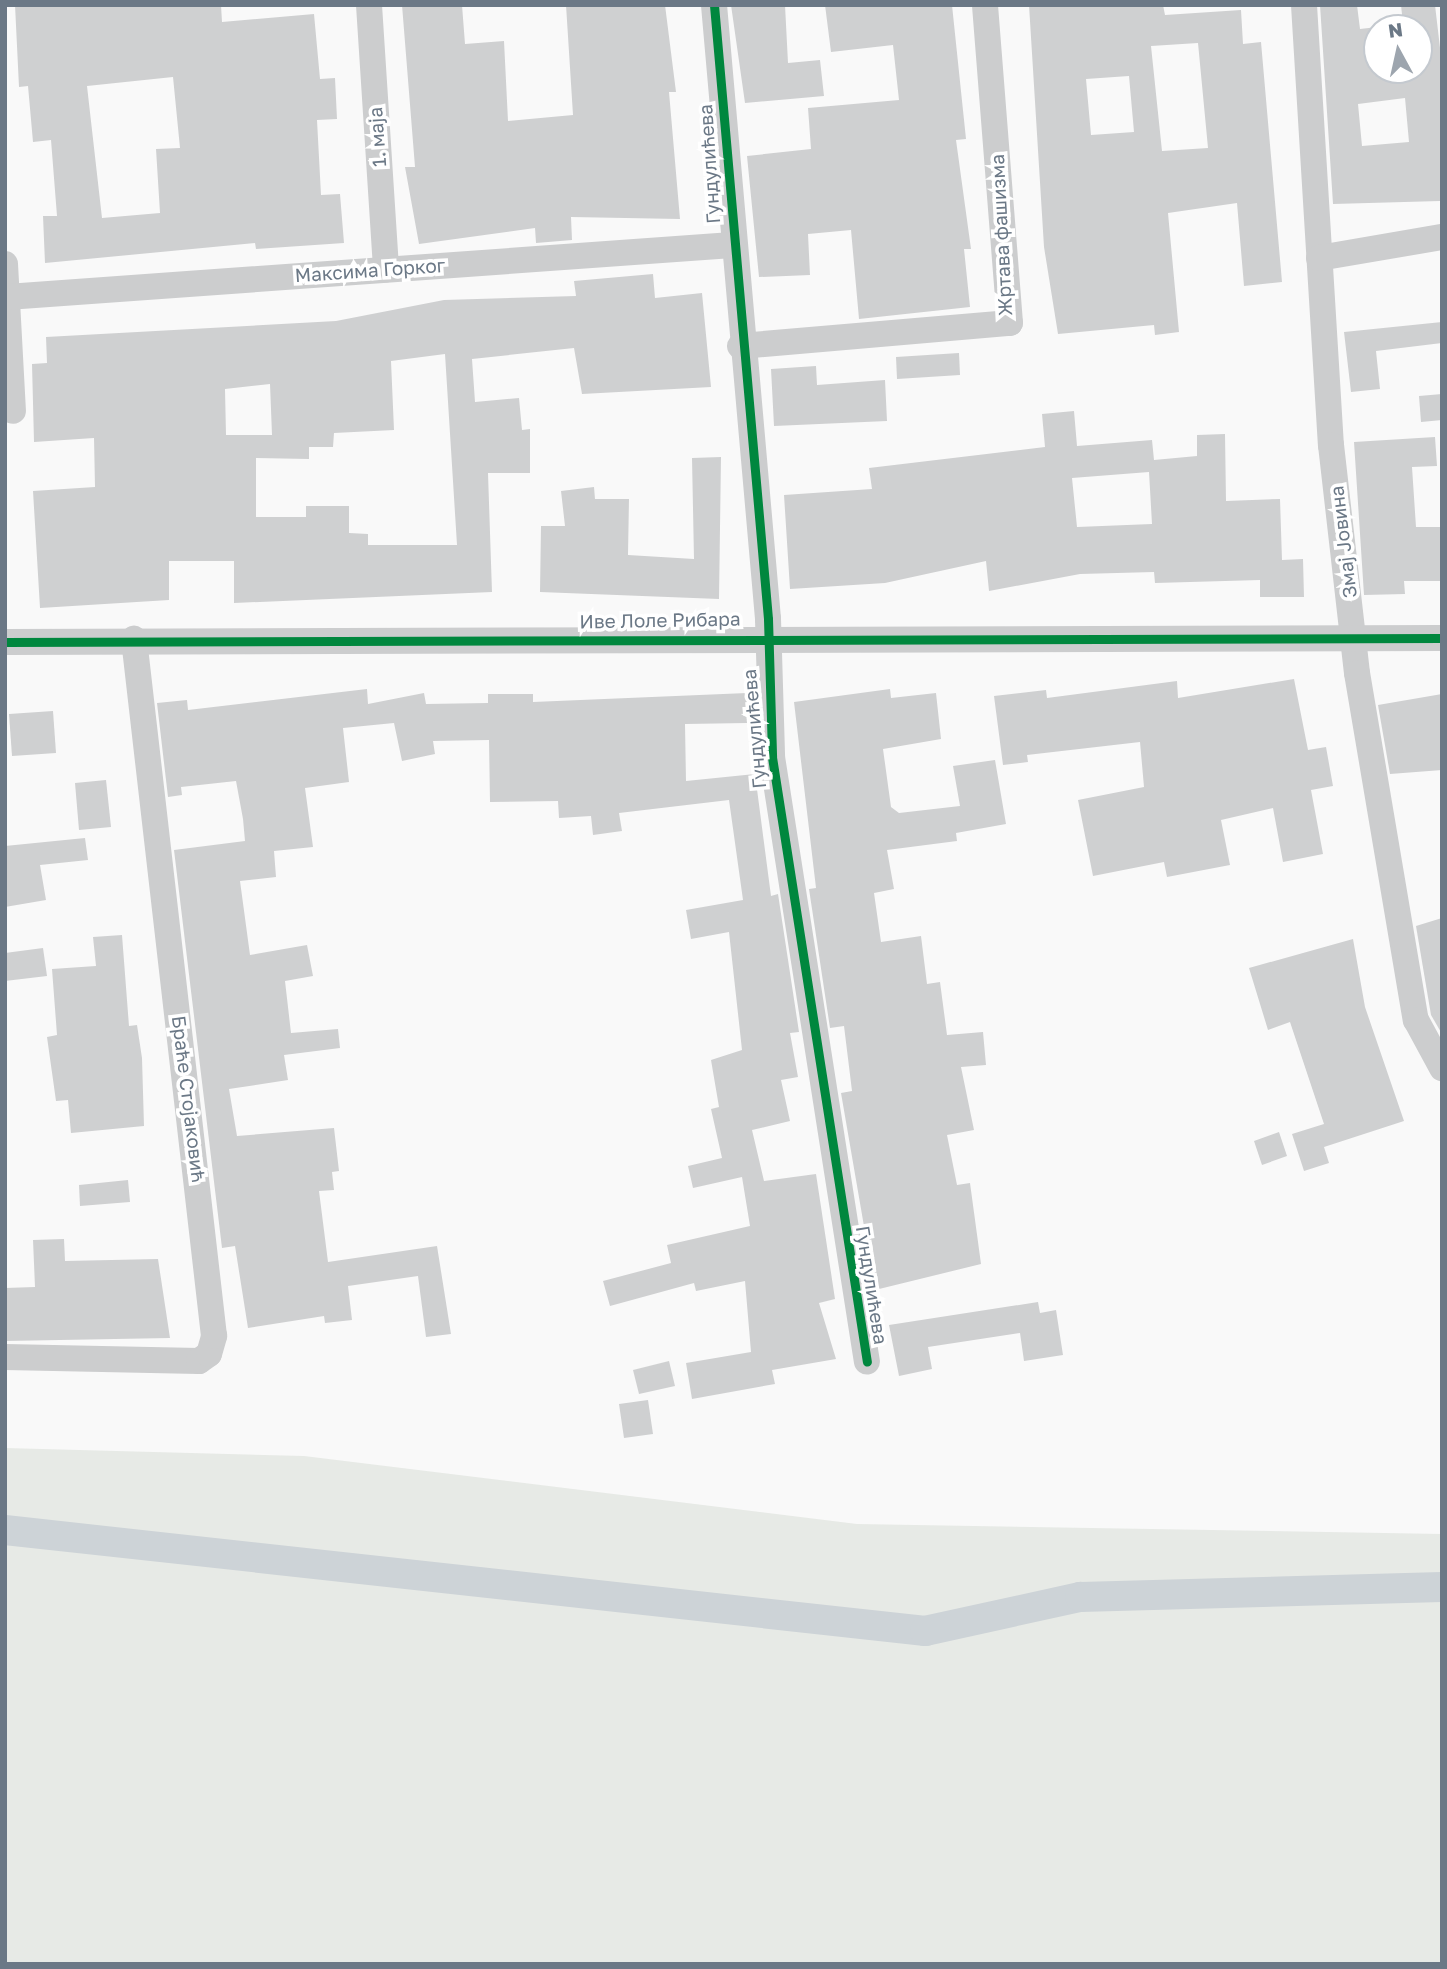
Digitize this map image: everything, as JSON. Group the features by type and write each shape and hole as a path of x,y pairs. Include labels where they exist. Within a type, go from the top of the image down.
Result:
{"street":[{"name":"1. маја","path":"369,5 386,269"},
{"name":"Гундулићева","path":"714,5 766,638 772,757 867,1362"},
{"name":"Жртава фашизма","path":"740,346 1010,323 985,5"},
{"name":"Змај Јовина","path":"1304,5 1331,444 1354,639 1416,1020 1442,1068"},
{"path":"1319,258 1442,237"},
{"name":"Максима Горког","path":"8,297 732,245"},
{"path":"5,264 13,411"},
{"name":"Иве Лоле Рибара","path":"5,642 134,639 1442,638"},
{"name":"Браће Стојаковић","path":"5,1357 199,1361 209,1354 214,1336 134,639"}],"shaded area":[{"path":"5,1448 304,1456 857,1524 1442,1534 1442,1964 5,1964"}],"building":[{"path":"15,5 221,5 222,22 314,14 320,79 335,78 337,119 317,120 321,195 340,194 344,243 256,249 255,243 45,263 43,216 57,216 51,140 33,142 28,86 19,87","holes":["173,77 180,148 156,149 160,213 102,218 87,86"]},
{"path":"402,5 462,5 465,44 504,41 508,121 573,115 566,5 665,5 676,92 669,92 680,219 571,217 572,240 536,243 535,228 419,244 405,167 415,167"},
{"path":"731,5 785,5 788,63 820,60 824,96 745,103"},
{"path":"825,5 952,5 966,139 956,140 971,249 964,249 970,307 859,319 851,230 808,234 810,275 759,277 747,156 811,149 808,108 899,100 893,45 831,52"},
{"path":"1029,5 1163,5 1165,15 1241,10 1243,44 1261,42 1282,282 1244,286 1237,203 1168,213 1179,332 1155,335 1154,325 1058,334 1044,247","holes":["1198,43 1208,148 1162,151 1151,46","1129,76 1134,132 1091,135 1086,79"]},
{"path":"1320,5 1357,5 1360,29 1363,29 1363,84 1433,84 1433,14 1402,14 1401,5 1435,5 1442,65 1440,201 1333,204","holes":["1405,98 1409,142 1362,146 1358,104"]},
{"path":"653,274 655,298 702,293 711,387 582,394 574,348 472,359 475,402 519,398 522,430 530,429 530,473 488,473 492,592 234,603 234,561 169,561 169,600 40,608 33,491 95,487 94,438 34,442 32,364 47,363 46,337 336,321 444,300 576,296 574,281","holes":["445,354 457,545 368,545 368,534 349,533 349,506 306,506 306,517 256,517 256,458 309,459 309,447 333,447 334,433 394,430 391,361","270,384 272,435 226,435 225,389"]},
{"path":"1442,322 1442,343 1376,351 1380,389 1351,392 1344,332"},
{"path":"959,353 960,375 897,379 896,357"},
{"path":"816,366 817,385 885,380 887,421 774,426 771,369"},
{"path":"1442,394 1442,420 1421,422 1419,396"},
{"path":"1074,411 1077,446 1152,440 1154,460 1197,456 1197,435 1225,434 1226,501 1280,499 1282,560 1303,559 1304,597 1260,597 1260,580 1155,583 1154,572 1080,574 989,591 986,561 885,583 790,589 784,495 872,489 869,468 1045,447 1042,414","holes":["1149,472 1152,524 1077,527 1072,478"]},
{"path":"1435,437 1437,466 1412,467 1416,527 1442,527 1442,581 1404,581 1405,594 1364,595 1354,442"},
{"path":"721,457 719,599 540,592 541,526 565,526 561,491 594,487 595,499 629,499 628,555 694,559 692,458"},
{"path":"1294,679 1308,750 1326,747 1333,786 1311,790 1323,854 1283,862 1273,808 1221,820 1230,865 1167,877 1164,862 1093,876 1078,800 1144,787 1140,742 1027,755 1028,762 1003,765 994,696 1046,690 1047,698 1177,681 1178,698"},
{"path":"367,689 368,704 424,693 426,704 488,703 488,694 533,694 533,702 747,693 747,723 685,724 686,781 755,774 771,896 778,894 799,1032 790,1033 798,1077 781,1080 790,1121 752,1130 764,1181 816,1174 835,1299 819,1303 836,1359 772,1370 775,1384 692,1399 686,1363 751,1352 745,1281 696,1291 694,1283 610,1306 603,1281 671,1263 667,1245 750,1226 742,1177 693,1188 688,1166 722,1158 711,1109 719,1107 711,1060 742,1050 729,932 691,939 686,910 743,900 729,800 619,813 622,831 593,835 591,816 559,818 558,801 490,802 489,740 433,741 435,754 402,761 394,723 343,728 349,782 305,788 313,847 274,851 276,877 240,881 250,955 307,945 313,976 285,981 291,1033 338,1029 340,1048 284,1055 288,1080 229,1089 237,1136 334,1128 339,1171 332,1172 334,1190 319,1191 328,1262 437,1246 451,1334 426,1337 418,1276 348,1286 352,1320 325,1323 324,1316 248,1328 235,1246 222,1248 174,850 245,841 243,819 236,781 181,787 182,795 168,797 157,703 187,700 188,710"},
{"path":"890,689 891,698 936,693 941,739 883,749 891,807 899,813 960,806 953,766 995,760 1006,824 956,833 957,841 887,850 894,889 874,893 881,942 921,936 927,984 940,982 947,1035 983,1032 986,1065 961,1067 974,1130 947,1135 957,1185 970,1183 981,1264 875,1290 841,1093 852,1091 844,1026 830,1028 809,889 816,888 794,702"},
{"path":"1442,694 1442,770 1390,774 1378,705"},
{"path":"53,711 56,753 12,756 9,714"},
{"path":"106,780 111,827 79,830 75,783"},
{"path":"85,838 88,860 40,865 46,900 5,907 5,846"},
{"path":"1442,918 1442,1034 1431,1015 1416,926"},
{"path":"122,935 129,1026 137,1025 142,1058 144,1126 71,1133 68,1100 56,1101 47,1037 57,1035 52,969 96,966 93,937"},
{"path":"1353,939 1365,1007 1404,1121 1324,1147 1329,1163 1304,1171 1292,1134 1324,1124 1290,1022 1268,1030 1249,968"},
{"path":"43,948 47,976 5,981 5,953"},
{"path":"1279,1132 1287,1156 1262,1165 1254,1141"},
{"path":"128,1180 130,1202 80,1206 79,1185"},
{"path":"64,1239 65,1261 158,1259 170,1338 5,1341 5,1288 35,1287 33,1240"},
{"path":"1038,1302 1040,1313 1056,1310 1063,1355 1024,1361 1020,1333 928,1347 932,1369 899,1376 889,1325"},
{"path":"669,1361 675,1386 639,1394 633,1370"},
{"path":"648,1400 653,1434 624,1438 619,1404"}],"waterway":[{"path":"5,1530 925,1631 1080,1597 1442,1587"}],"cycle path":[{"path":"714,5 768,619 772,757 867,1362"},
{"path":"5,642 1442,638"}]}
